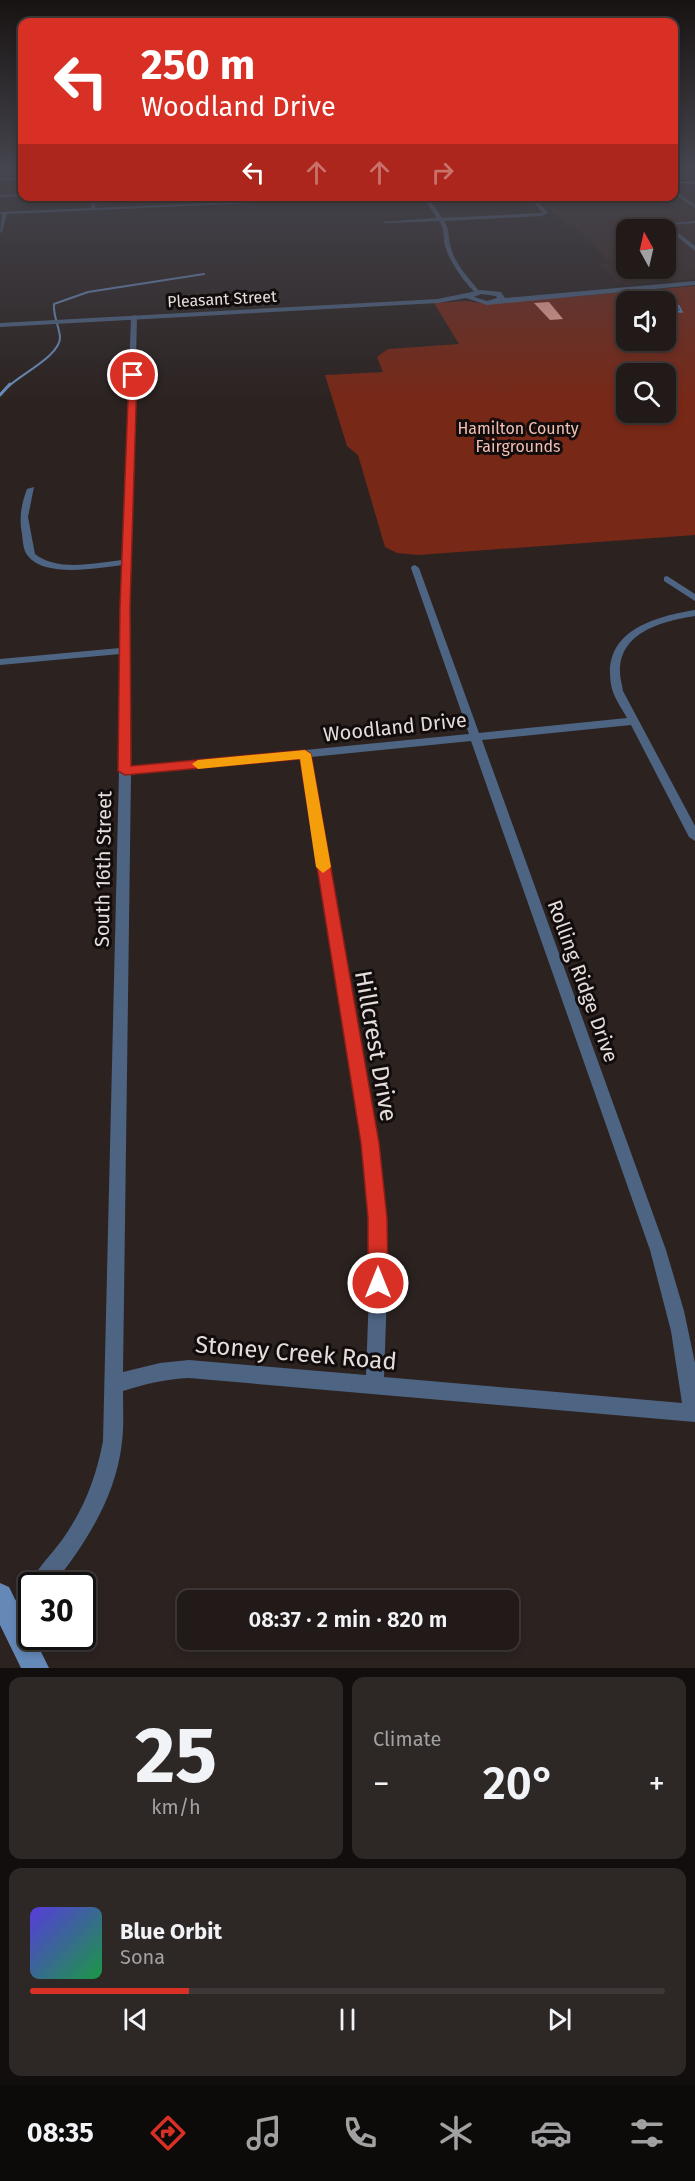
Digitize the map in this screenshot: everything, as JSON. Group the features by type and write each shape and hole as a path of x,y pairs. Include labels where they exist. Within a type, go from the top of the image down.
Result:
{"main road":[{"path":"0,1596 35,1668"}],"street":[{"path":"447,246 466,277 473,296 487,303 500,298 695,283"},
{"path":"466,277 500,298"},
{"path":"473,296 489,292"},
{"name":"Pleasant Street","path":"0,325 446,300 473,296"},
{"name":"South 16th Street","path":"114,1385 125,771 124,651 134,317"},
{"path":"31,489 23,518 29,552 35,559 48,565 62,567 127,562"},
{"name":"Rolling Ridge Drive","path":"415,568 658,1251 680,1326 694,1413"},
{"path":"667,579 695,598"},
{"path":"695,613 672,616 634,633 621,646 614,665 615,680 634,721 695,837"},
{"path":"0,662 124,651"},
{"name":"Woodland Drive","path":"125,771 634,721"},
{"name":"Hillcrest Drive","path":"305,754 370,1143 378,1218 375,1384"},
{"name":"Stoney Creek Road","path":"114,1385 174,1369 189,1369 694,1413"},
{"path":"50,1572 81,1533 97,1504 108,1470 112,1445 114,1385"},
{"path":"12,1620 18,1612"}],"shaded area":[{"path":"594,246 616,246 616,279 676,279 676,246 695,246 695,279 627,285 618,283 599,264 611,263"}],"green space":[{"name":"Hamilton County Fairgrounds","path":"695,286 695,535 418,555 397,553 385,547 358,455 347,446 325,375 383,372 377,357 388,349 459,344 434,303 466,301 488,304 616,293 616,351 676,351 676,291 638,291"}],"water":[{"path":"676,304 679,306 682,312 676,312"}],"building":[{"path":"549,302 563,319 550,320 534,303"}],"waterway":[{"path":"9,386 39,364 59,344 60,337 54,304 88,292 204,274"},
{"path":"0,395 10,384"}],"slow traffic":[{"path":"198,764 305,754 323,867"}],"route":[{"path":"133,375 124,651 125,771 305,754 370,1143 378,1218 378,1283"}]}
